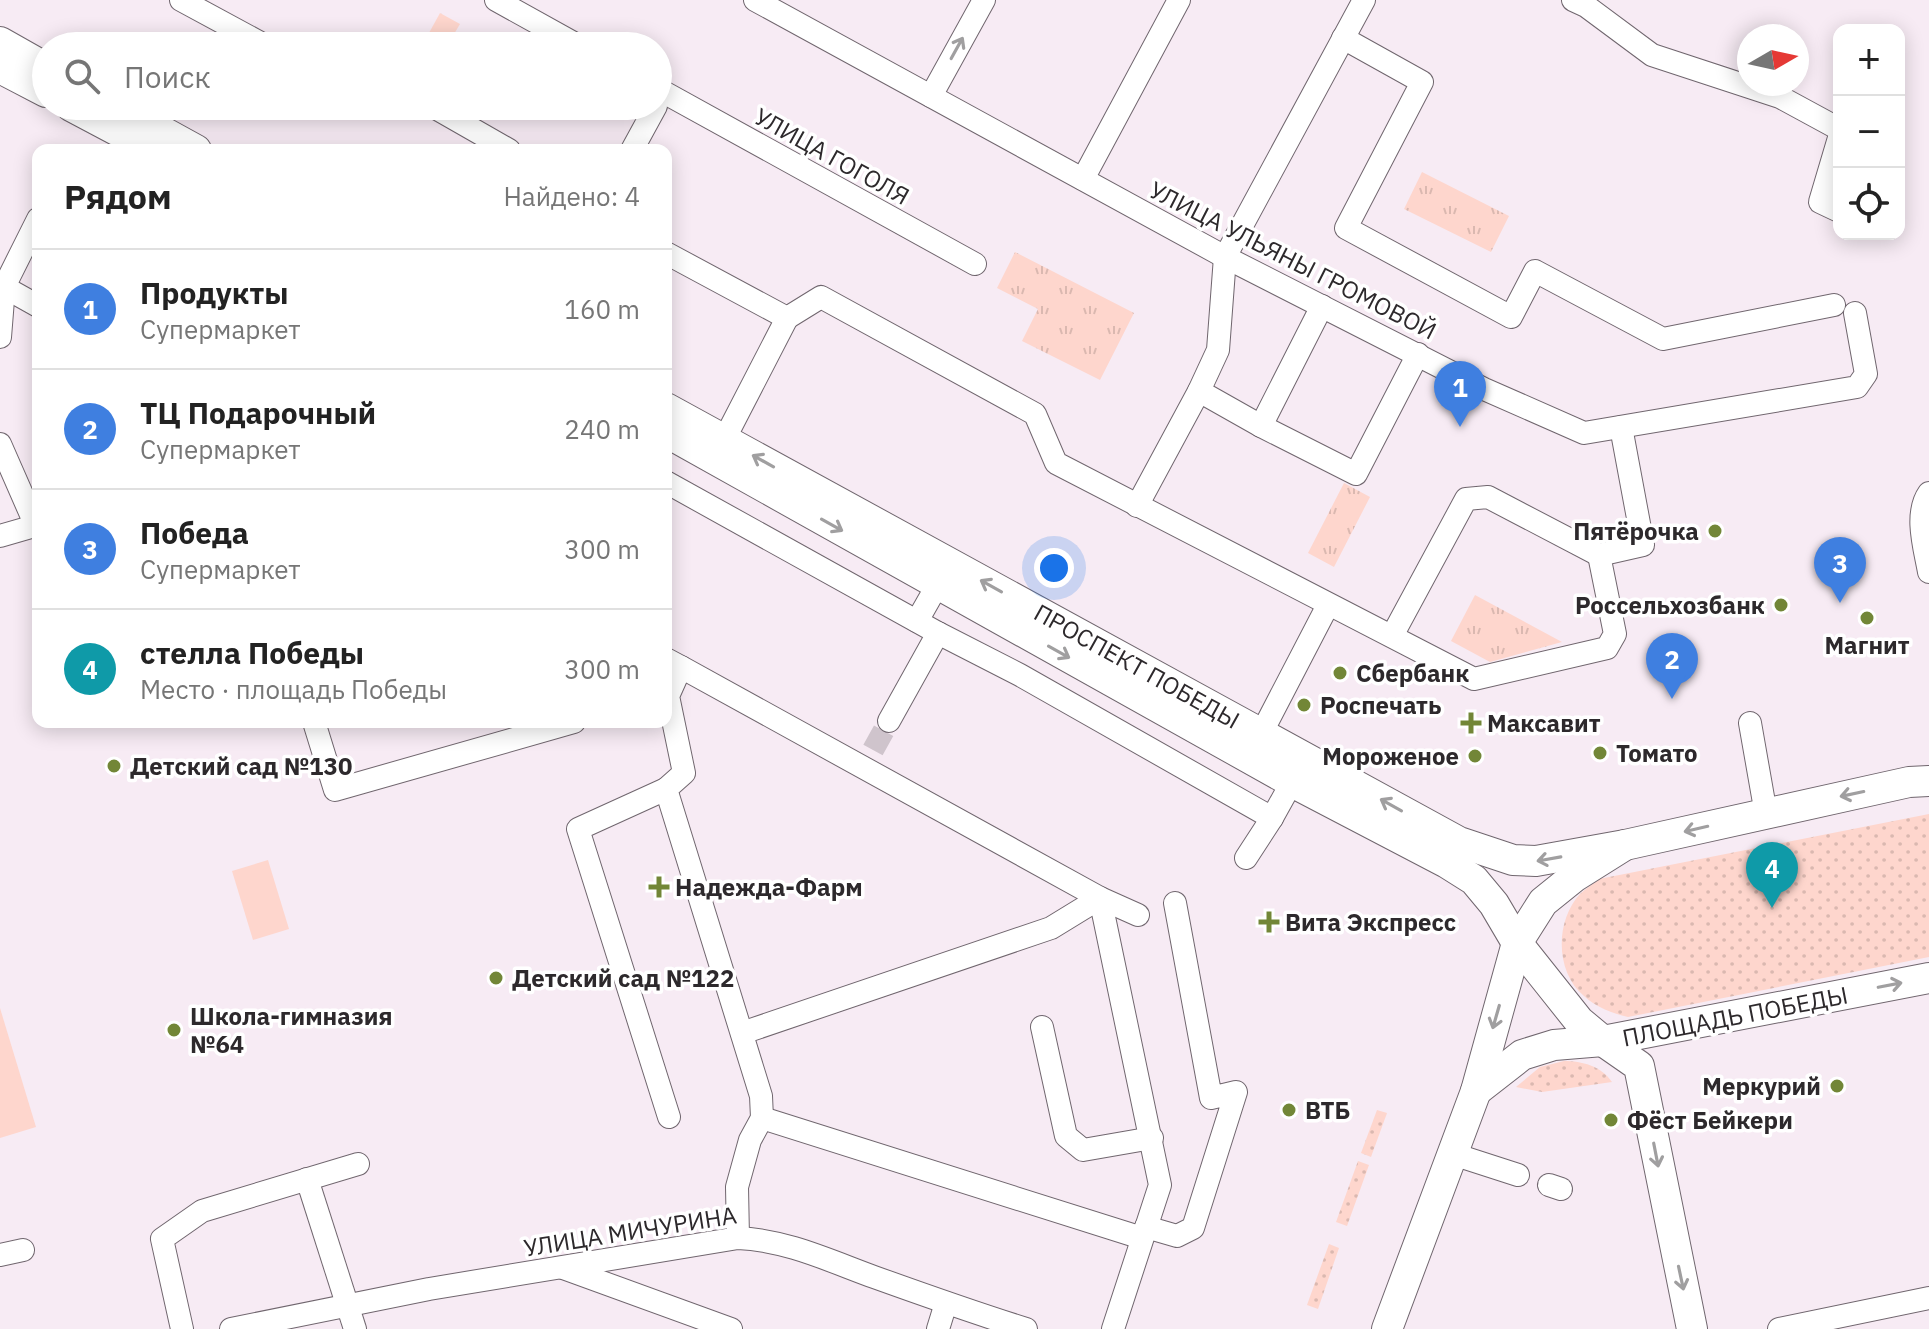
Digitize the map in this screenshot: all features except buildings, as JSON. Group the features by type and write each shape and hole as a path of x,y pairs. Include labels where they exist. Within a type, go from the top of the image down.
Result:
{"main road":[{"path":"0,42 32,60"},
{"path":"0,68 32,85"},
{"path":"97,120 143,144"},
{"path":"141,120 185,144"},
{"name":"ПРОСПЕКТ ПОБЕДЫ","path":"672,411 1459,842 1513,860 1536,861 1625,845"},
{"name":"ПРОСПЕКТ ПОБЕДЫ","path":"672,435 1292,782 1447,863 1474,880 1494,904 1517,943"},
{"path":"1387,1329 1476,1091 1517,943 1543,902 1574,877 1625,845 1909,782 1929,781"},
{"name":"ПЛОЩАДЬ ПОБЕДЫ","path":"1517,943 1579,1021 1603,1041 1929,978"},
{"path":"1476,1091 1522,1055 1554,1045 1603,1041 1639,1066 1692,1329"}],"street":[{"path":"181,0 240,32"},
{"path":"496,0 554,32"},
{"name":"УЛИЦА УЛЬЯНЫ ГРОМОВОЙ","path":"755,0 797,10 931,96 1225,257 1484,389 1584,433 1857,387 1866,374 1844,309 1663,339 1535,271 1511,317 1346,228 1422,82 1343,38"},
{"path":"931,96 984,0"},
{"path":"1083,179 1179,0"},
{"path":"1137,506 1218,350 1225,257 1364,0"},
{"path":"1573,0 1586,6 1652,55 1780,97 1833,126"},
{"name":"УЛИЦА ГОГОЛЯ","path":"672,104 975,264"},
{"path":"456,120 498,144"},
{"name":"УЛИЦА ГОГОЛЯ","path":"635,144 647,120"},
{"path":"1833,158 1820,202 1833,208"},
{"path":"0,337 2,288 32,230"},
{"path":"672,256 787,318"},
{"path":"2,288 32,303"},
{"path":"724,440 787,318 821,297 1035,414 1056,463 1474,679 1607,648 1615,634 1599,555"},
{"path":"1261,426 1322,306"},
{"path":"1199,391 1356,474 1418,354"},
{"path":"1392,636 1466,499 1488,497 1599,555 1643,545 1621,427"},
{"path":"0,444 32,515"},
{"path":"672,485 938,633 1033,682 1272,818"},
{"path":"1929,493 1923,502 1922,533 1929,572"},
{"path":"0,536 32,527"},
{"path":"917,621 938,584"},
{"path":"1261,734 1328,605"},
{"path":"889,721 938,633"},
{"path":"673,663 868,759 1100,898 1138,915"},
{"path":"669,1117 578,829 666,789 684,773 672,719"},
{"path":"1750,723 1766,814"},
{"path":"316,728 335,790 553,728"},
{"path":"1246,858 1292,782"},
{"path":"666,789 761,1096 762,1118 750,1140 737,1187 738,1238"},
{"path":"742,1033 1051,928 1100,898"},
{"path":"1100,898 1160,1185 1113,1329"},
{"path":"762,1118 1144,1233 1177,1236 1193,1228 1236,1092 1211,1098 1175,903"},
{"path":"1042,1027 1066,1136 1083,1150 1152,1138"},
{"path":"1453,1154 1518,1175"},
{"path":"182,1329 162,1239 202,1211 358,1164"},
{"path":"307,1179 355,1329"},
{"name":"УЛИЦА МИЧУРИНА","path":"231,1329 429,1289 738,1238 762,1239 798,1249 1026,1329"},
{"path":"0,1255 23,1250"},
{"path":"560,1267 731,1329"},
{"path":"1779,1329 1808,1326 1929,1298"},
{"path":"938,1329 946,1303"}],"green space":[{"path":"440,13 460,24 455,32 430,32"},
{"path":"1422,172 1509,216 1491,252 1404,209"},
{"path":"1015,252 1134,313 1100,380 1022,341 1038,309 997,288"},
{"path":"1344,483 1370,497 1334,567 1308,553"},
{"path":"1475,595 1562,642 1490,662 1451,641"},
{"path":"1929,814 1929,957 1628,1017 1605,1010 1589,1000 1574,986 1568,974 1562,946 1566,918 1580,894 1599,879"},
{"path":"268,860 289,929 253,940 232,871"},
{"path":"0,1008 36,1127 0,1138"},
{"path":"1564,1061 1591,1066 1612,1082 1542,1092 1516,1087 1540,1067"},
{"path":"1377,1110 1387,1113 1371,1157 1361,1153"},
{"path":"1358,1161 1369,1165 1347,1226 1336,1222"},
{"path":"1329,1244 1339,1248 1318,1309 1307,1305"}],"tunnel":[{"path":"873,750 889,721"}],"place":[{"name":"Продукты","path":"1460,427"},
{"name":"Пятёрочка","path":"1715,531"},
{"name":"Победа","path":"1840,603"},
{"name":"Россельхозбанк","path":"1781,605"},
{"name":"Магнит","path":"1867,618"},
{"name":"Сбербанк","path":"1340,673"},
{"name":"ТЦ Подарочный","path":"1672,699"},
{"name":"Роспечать","path":"1304,705"},
{"name":"Максавит","path":"1471,723"},
{"name":"Томато","path":"1600,753"},
{"name":"Мороженое","path":"1475,756"},
{"name":"Детский сад №130","path":"114,766"},
{"name":"Надежда-Фарм","path":"659,887"},
{"name":"стелла Победы","path":"1772,908"},
{"name":"Вита Экспресс","path":"1269,922"},
{"name":"Детский сад №122","path":"496,978"},
{"name":"Школа-гимназия №64","path":"174,1030"},
{"name":"Меркурий","path":"1837,1086"},
{"name":"ВТБ","path":"1289,1110"},
{"name":"Фёст Бейкери","path":"1611,1120"}]}
